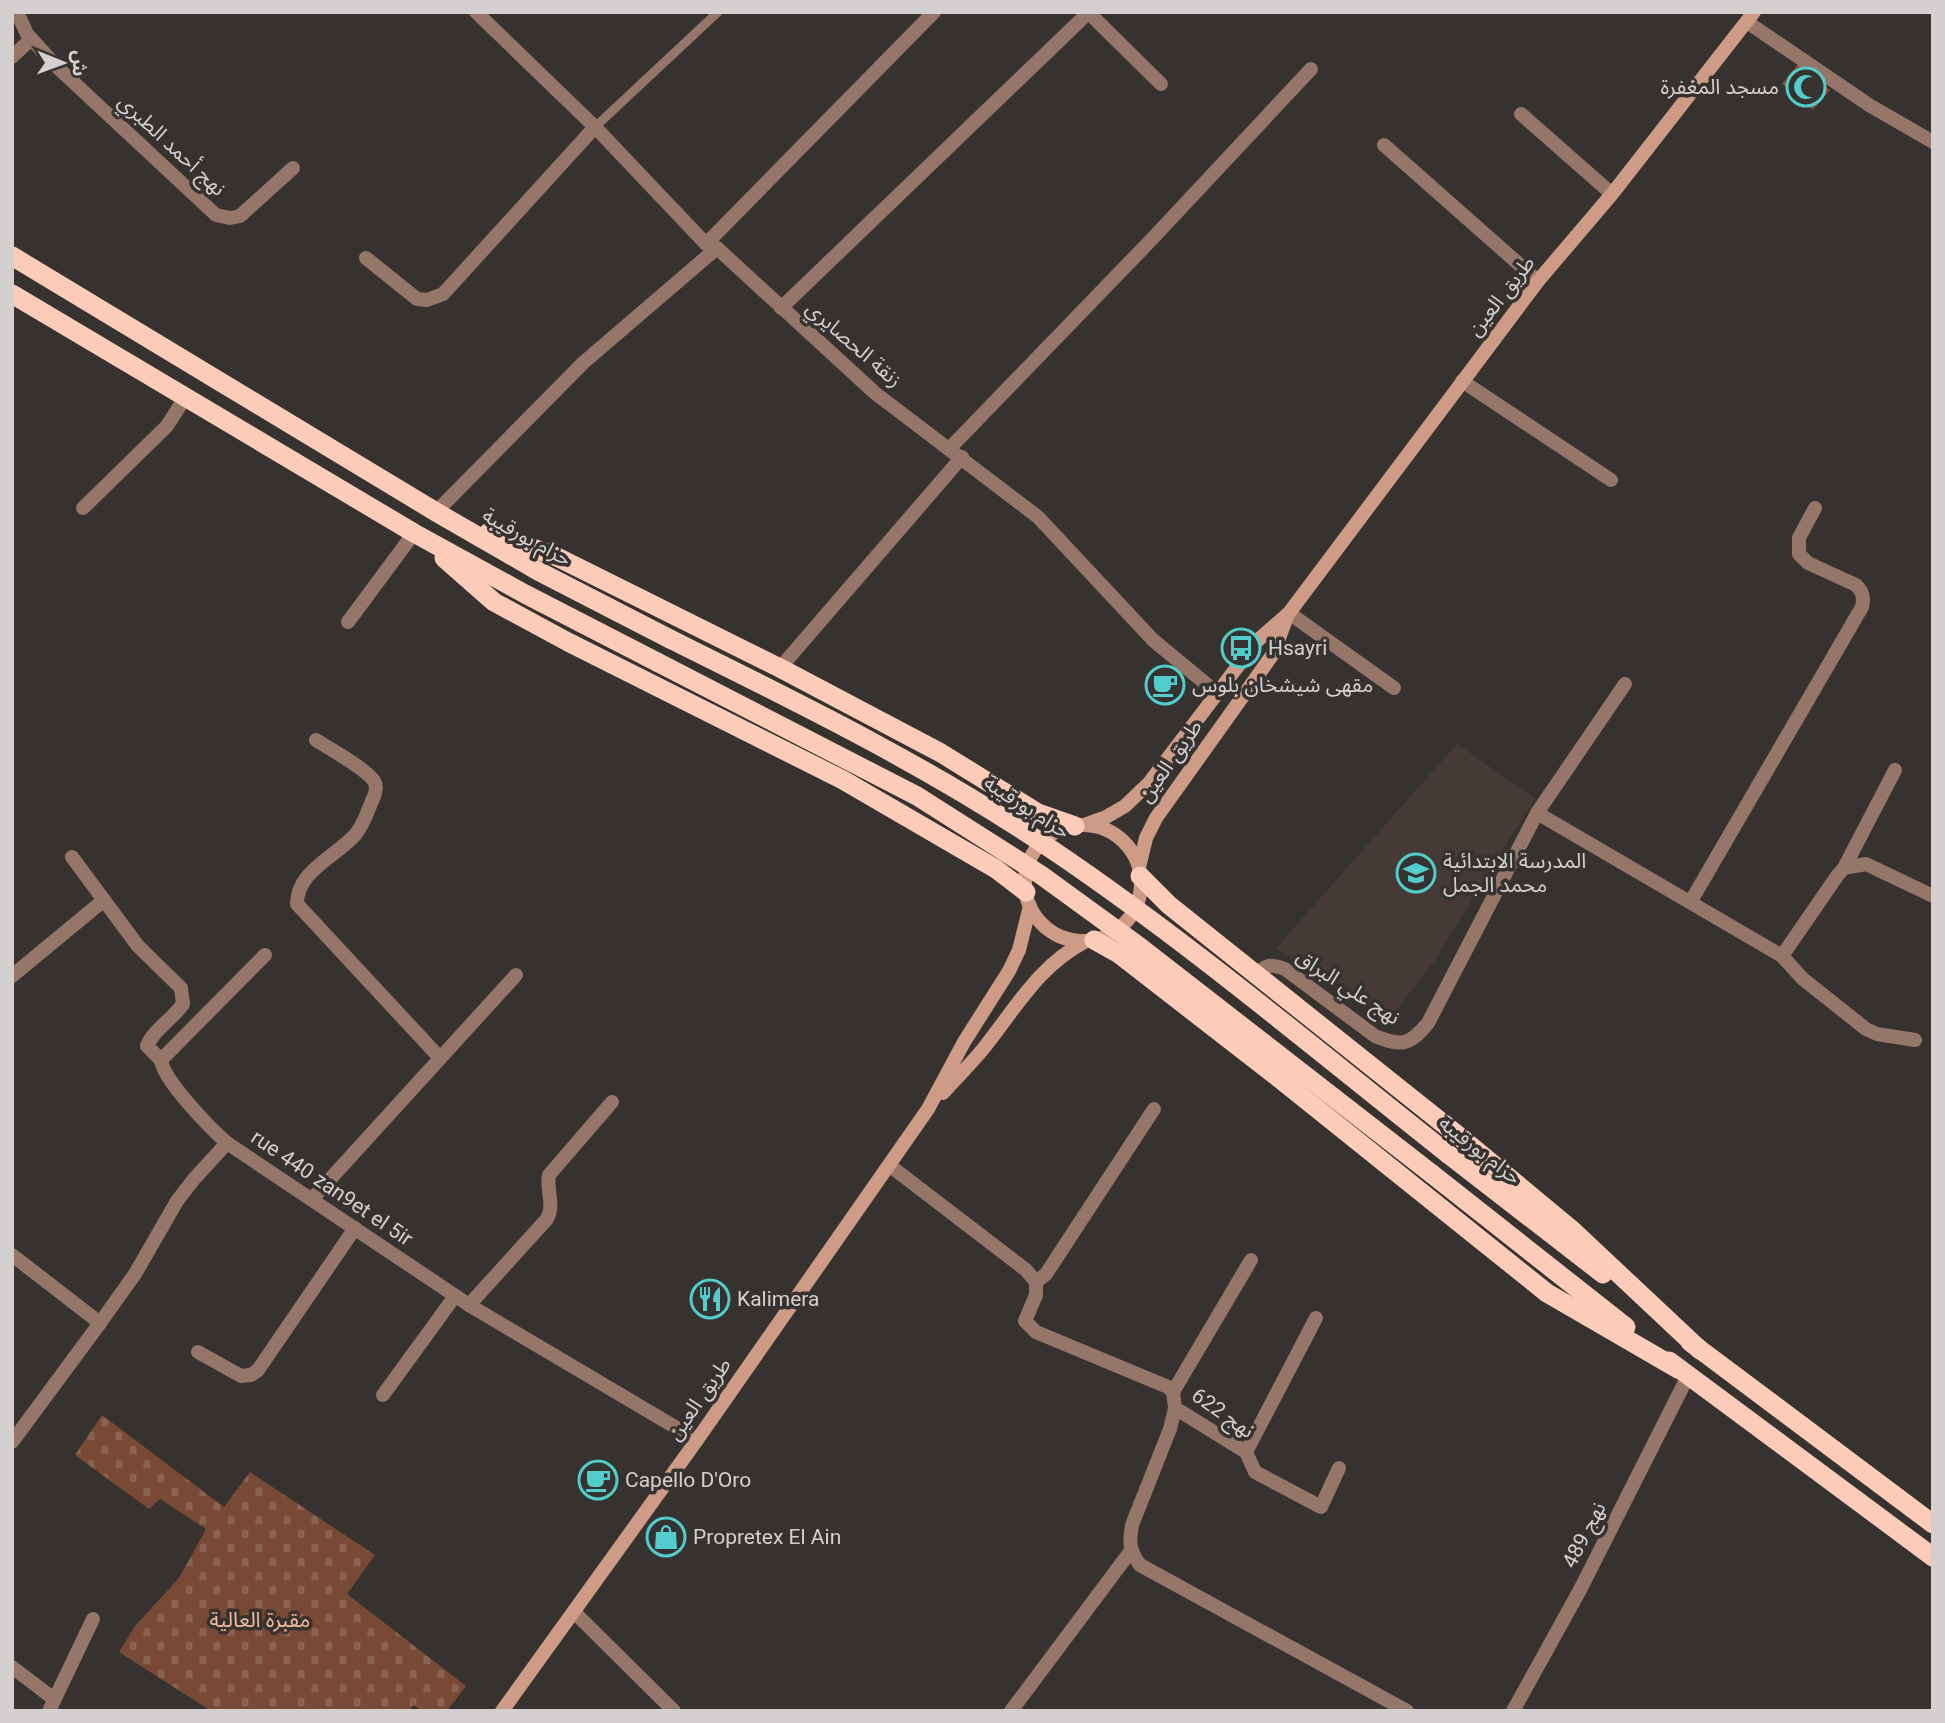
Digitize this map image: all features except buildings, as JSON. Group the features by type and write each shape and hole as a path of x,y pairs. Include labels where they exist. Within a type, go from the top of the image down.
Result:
{"highway":[{"name":"حزام بورقيبة","path":"12,256 538,571 811,709 930,773 1054,850 1154,923 1700,1350 1933,1524"},
{"path":"12,294 414,533 525,594 918,796 1041,875 1140,947 1683,1373 1933,1557"},
{"path":"436,512 557,557 780,668 941,753 1038,813 1079,826"},
{"path":"414,533 494,601 568,642 843,780 996,869 1028,899"},
{"path":"1140,871 1168,905 1460,1137 1571,1229 1700,1350"},
{"path":"1090,941 1119,954 1269,1070 1547,1293 1683,1373"}],"main road":[{"name":"طريق العين","path":"1079,826 1106,817 1125,806 1149,783 1256,640 1289,613 1538,281 1612,194 1750,17"},
{"name":"طريق العين","path":"1140,871 1146,838 1156,817 1273,654 1289,613"},
{"path":"1079,826 1102,828 1118,837 1131,850 1140,871 1138,903 1129,919 1116,932 1090,941 1061,938 1044,927 1028,899 1026,872 1033,853 1046,838 1064,828 1079,826"},
{"name":"طريق العين","path":"502,1711 697,1440 928,1109 1019,950 1028,899"},
{"name":"طريق العين","path":"928,1109 982,1050 1047,967 1065,952 1090,941"}],"street":[{"name":"نهج أحمد الطبري","path":"17,12 31,39 56,66 216,215 230,218 240,216 293,168"},
{"path":"436,512 583,363 712,246 934,12"},
{"path":"781,308 1088,13 1160,84"},
{"name":"زنقة الحصايري","path":"482,14 712,246 875,393 1038,517 1153,640 1217,693"},
{"path":"1750,17 1869,105 1933,142"},
{"path":"12,57 31,39"},
{"path":"950,448 1152,239 1311,69"},
{"path":"1521,114 1612,194"},
{"path":"366,258 417,299 435,299 443,294 595,127"},
{"path":"1384,145 1538,281"},
{"path":"1462,381 1611,480"},
{"path":"83,508 167,426 186,396"},
{"path":"780,668 962,457"},
{"path":"1691,901 1862,607 1862,591 1856,585 1808,563 1799,554 1799,538 1815,508"},
{"path":"348,622 414,533"},
{"path":"1289,613 1394,688"},
{"path":"1625,684 1537,813 1782,956 1803,979 1866,1030 1915,1040"},
{"path":"316,740 364,772 374,781 376,788 357,833 306,877 300,888 297,904 440,1058"},
{"path":"1782,956 1844,868 1895,770"},
{"name":"نهج علي البراق","path":"1256,975 1264,966 1272,964 1285,970 1375,1035 1391,1043 1409,1042 1417,1037 1428,1023 1537,813"},
{"path":"72,857 138,946 181,988 183,1004 175,1016 149,1040 147,1046 160,1060 164,1072 228,1143"},
{"path":"1844,868 1866,864 1933,897"},
{"path":"12,976 104,900"},
{"path":"160,1060 265,956"},
{"path":"312,1199 516,975"},
{"path":"469,1305 547,1219 551,1204 548,1182 550,1175 612,1102"},
{"name":"نهج 622","path":"1154,1109 1046,1274 1036,1282 1026,1324 1036,1332 1168,1387 1173,1392 1175,1408 1246,1452 1255,1472 1321,1507 1339,1468"},
{"name":"rue 440 zan9et el 5ir","path":"12,1442 135,1274 186,1189 228,1143 469,1305 697,1440"},
{"path":"889,1165 1026,1270 1036,1282"},
{"path":"198,1352 242,1376 251,1376 258,1370 355,1228"},
{"path":"12,1255 100,1323"},
{"path":"1173,1392 1251,1260"},
{"path":"383,1395 455,1296"},
{"path":"1246,1452 1316,1318"},
{"name":"نهج 489","path":"1513,1711 1581,1588 1683,1373"},
{"path":"1175,1408 1170,1429 1132,1525 1130,1552 1140,1564 1407,1711"},
{"path":"1011,1711 1130,1552"},
{"path":"574,1612 674,1711"},
{"path":"12,1667 51,1705 93,1619"}],"lane":[{"path":"595,127 718,12"}],"shaded area":[{"name":"المدرسة الابتدائية محمد الجمل","path":"1457,744 1535,798 1435,960 1392,1016 1276,948"}],"green space":[{"name":"مقبرة العالية","path":"102,1415 224,1507 250,1472 375,1555 347,1594 466,1686 447,1711 422,1711 414,1705 409,1711 211,1711 119,1652 135,1626 179,1578 206,1529 160,1499 149,1509 75,1455"}],"place":[{"name":"مسجد المغفرة","path":"1806,87"},
{"name":"Hsayri","path":"1241,648"},
{"name":"مقهى شيشخان بلوس","path":"1165,685"},
{"name":"المدرسة الابتدائية محمد الجمل","path":"1416,873"},
{"name":"Kalimera","path":"710,1299"},
{"name":"Capello D'Oro","path":"598,1480"},
{"name":"Propretex El Ain","path":"666,1537"}]}
